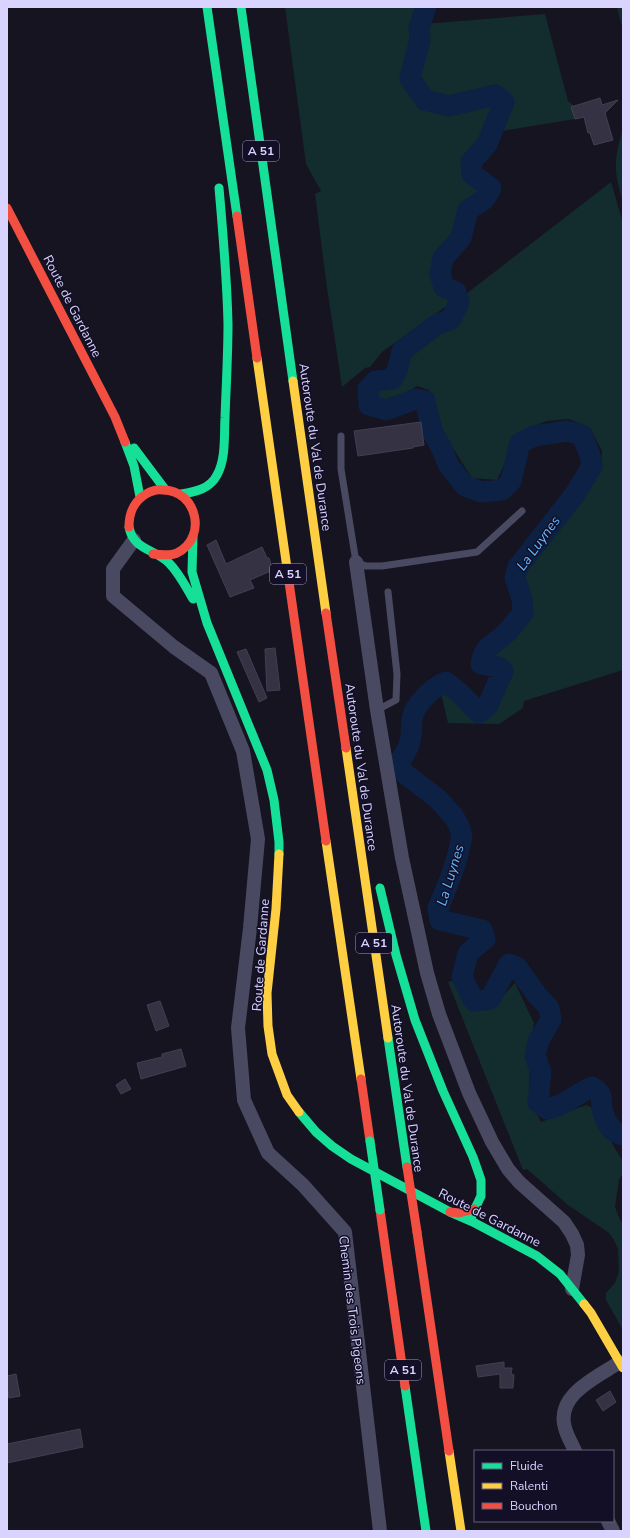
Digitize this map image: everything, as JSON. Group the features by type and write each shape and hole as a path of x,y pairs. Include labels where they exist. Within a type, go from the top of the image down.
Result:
{"main road":[{"path":"206,7 214,123"},
{"name":"A 51","path":"206,7 266,417 303,688 426,1531"},
{"name":"Autoroute du Val de Durance","path":"241,7 316,543 407,1167 441,1384 461,1531"},
{"path":"181,494 199,491 207,487 216,477 222,458 226,398 228,323 226,263 219,178"},
{"name":"Route de Gardanne","path":"7,208 115,417"},
{"path":"115,417 143,462 164,488"},
{"path":"115,417 134,466 140,497"},
{"path":"153,554 165,556 176,553 186,546 193,536 196,527 196,518 193,508 181,494 173,490 164,488 151,490 140,497 132,506 129,517 129,529 134,540 142,549 168,562 184,583 207,623"},
{"path":"193,536 192,572 207,623"},
{"path":"316,543 363,799"},
{"name":"Route de Gardanne","path":"207,623 265,764 274,800 279,842 275,923 267,993 268,1026 272,1054 281,1080 294,1106 316,1132 350,1159 450,1212 473,1222 543,1260 560,1274 572,1289 600,1327 621,1365"},
{"path":"378,881 388,927 415,1021 481,1181 480,1203 474,1208 459,1212 450,1212"},
{"path":"473,1222 471,1217 474,1208"}],"street":[{"name":"Chemin des Trois Pigeons","path":"134,540 113,569 113,596 174,647 211,673 243,751 258,839 250,928 238,1028 244,1100 268,1153 303,1185 345,1232 380,1531"},
{"path":"356,562 402,858 427,973 439,1014 480,1119 508,1169 519,1182 564,1222 572,1234 577,1245 578,1255 572,1289"},
{"path":"575,1450 564,1428 563,1417 568,1401 574,1392 621,1365"},
{"path":"608,1522 613,1531"}],"lane":[{"path":"341,436 341,469 356,562 366,566 382,566 477,552 522,511"},
{"path":"378,710 396,700 397,674 388,592"}],"green space":[{"path":"285,7 423,7 416,27 415,48 405,78 413,92 426,102 441,109 457,108 487,98 496,99 500,104 486,140 471,157 469,169 469,175 475,183 487,187 487,189 480,198 466,208 456,239 442,253 438,261 439,284 441,288 455,295 455,300 382,352 370,367 365,368 342,387 315,194 321,191 306,164"},
{"path":"617,7 623,7 623,31"},
{"path":"545,14 568,101 577,108 575,119 495,132 508,103 506,98 492,91 471,95 453,102 441,100 435,97 431,99 417,85 414,73 422,43 424,24"},
{"path":"623,128 623,202 616,173 616,157"},
{"path":"611,182 623,223 623,670 524,701 523,708 499,724 448,723 440,689 447,686 479,715 483,715 488,711 507,667 502,663 486,662 484,657 492,648 515,630 525,612 525,602 517,577 518,572 601,471 602,451 590,428 569,419 547,421 526,429 514,443 497,480 472,478 445,436 429,390 417,386 388,402 374,401 371,390 377,385 399,379 402,373 403,357 405,353 426,335 451,324 460,309 462,297"},
{"path":"459,978 463,990 470,1000 479,1006 492,1008 515,983 534,1023 530,1057 529,1099 541,1122 586,1105 591,1107 623,1162 623,1173 619,1180 615,1207 621,1222 623,1222 623,1330 606,1300 606,1293 615,1283 619,1271 618,1249 614,1240 609,1233 568,1205 527,1169 523,1170 448,982"}],"building":[{"path":"600,98 602,105 618,100 605,113 613,140 594,145 590,133 588,133 584,117 575,119 571,107"},
{"path":"421,422 424,445 358,456 354,431"},
{"path":"216,540 226,564 262,547 267,558 269,558 273,570 250,580 254,588 230,597 207,545"},
{"path":"275,648 280,690 267,691 265,649"},
{"path":"246,649 267,698 259,702 237,652"},
{"path":"160,1001 169,1026 156,1031 147,1005"},
{"path":"181,1049 186,1066 141,1079 137,1063 162,1057 162,1054"},
{"path":"125,1079 131,1089 121,1094 116,1085"},
{"path":"504,1362 504,1368 512,1368 511,1374 514,1375 513,1388 500,1388 500,1374 478,1377 476,1366"},
{"path":"16,1374 20,1396 9,1398 7,1376"},
{"path":"610,1391 616,1402 603,1411 596,1400"},
{"path":"80,1429 83,1447 7,1463 7,1444"}],"waterway":[{"name":"La Luynes","path":"426,7 419,27 420,40 410,78 425,100 449,106 495,95 504,102 487,144 471,162 472,174 491,188 485,199 468,210 461,238 443,258 440,274 444,287 456,292 459,302 451,319 436,325 402,351 397,371 392,379 376,381 368,389 369,405 386,410 416,399 425,401 432,431 449,466 465,486 482,492 502,490 511,481 520,443 534,436 567,431 582,435 590,455 592,466 575,494 518,567 515,578 522,599 523,613 512,627 486,650 482,658 481,664 498,667 503,671 488,705 479,713 460,693 446,682 441,684 424,697 416,708 413,714 409,745 398,764 404,773 438,799 454,817 459,826 462,836 457,858 438,908 440,920 482,930 485,939 468,953 462,977 474,1001 490,999 509,964 517,967 537,995 549,1008 551,1019 538,1042 535,1056 541,1072 538,1102 547,1109 553,1108 592,1087 601,1095 602,1108 608,1124 613,1130 623,1135"}],"traffic: fast":[{"path":"207,7 237,216"},
{"path":"241,7 293,381"},
{"path":"181,494 197,491 210,484 220,469 223,455 228,324 226,273 219,188"},
{"path":"125,442 134,466 140,497"},
{"path":"134,448 164,488"},
{"path":"129,527 131,535 140,545 163,558 173,567 193,599"},
{"path":"193,536 192,572 207,623 267,770 274,800 279,854"},
{"path":"380,888 396,955 415,1020 443,1091 473,1157 481,1180 481,1196 471,1217 473,1222"},
{"path":"388,1038 407,1167"},
{"path":"299,1112 316,1132 332,1146 351,1159 450,1212 473,1222 537,1256 560,1274 584,1304"},
{"path":"370,1141 380,1210"},
{"path":"405,1386 426,1531"}],"traffic: slow":[{"path":"257,358 288,575"},
{"path":"293,381 326,613"},
{"path":"346,748 388,1038"},
{"path":"326,841 361,1079"},
{"path":"279,854 276,909 267,993 268,1026 272,1054 287,1095 299,1112"},
{"path":"584,1304 591,1313 623,1368"},
{"path":"449,1451 461,1531"}],"traffic: jam":[{"path":"7,208 115,417 125,442"},
{"path":"237,216 257,358"},
{"path":"129,527 131,513 135,504 148,493 156,490 163,490 175,492 184,498 191,506 194,516 195,526 193,537 187,546 177,553 168,555 153,554"},
{"path":"288,575 326,841"},
{"path":"326,613 346,748"},
{"path":"361,1079 370,1141"},
{"path":"407,1167 417,1232"},
{"path":"450,1212 459,1213 474,1209"},
{"path":"380,1210 405,1386"},
{"path":"417,1232 449,1451"}]}
